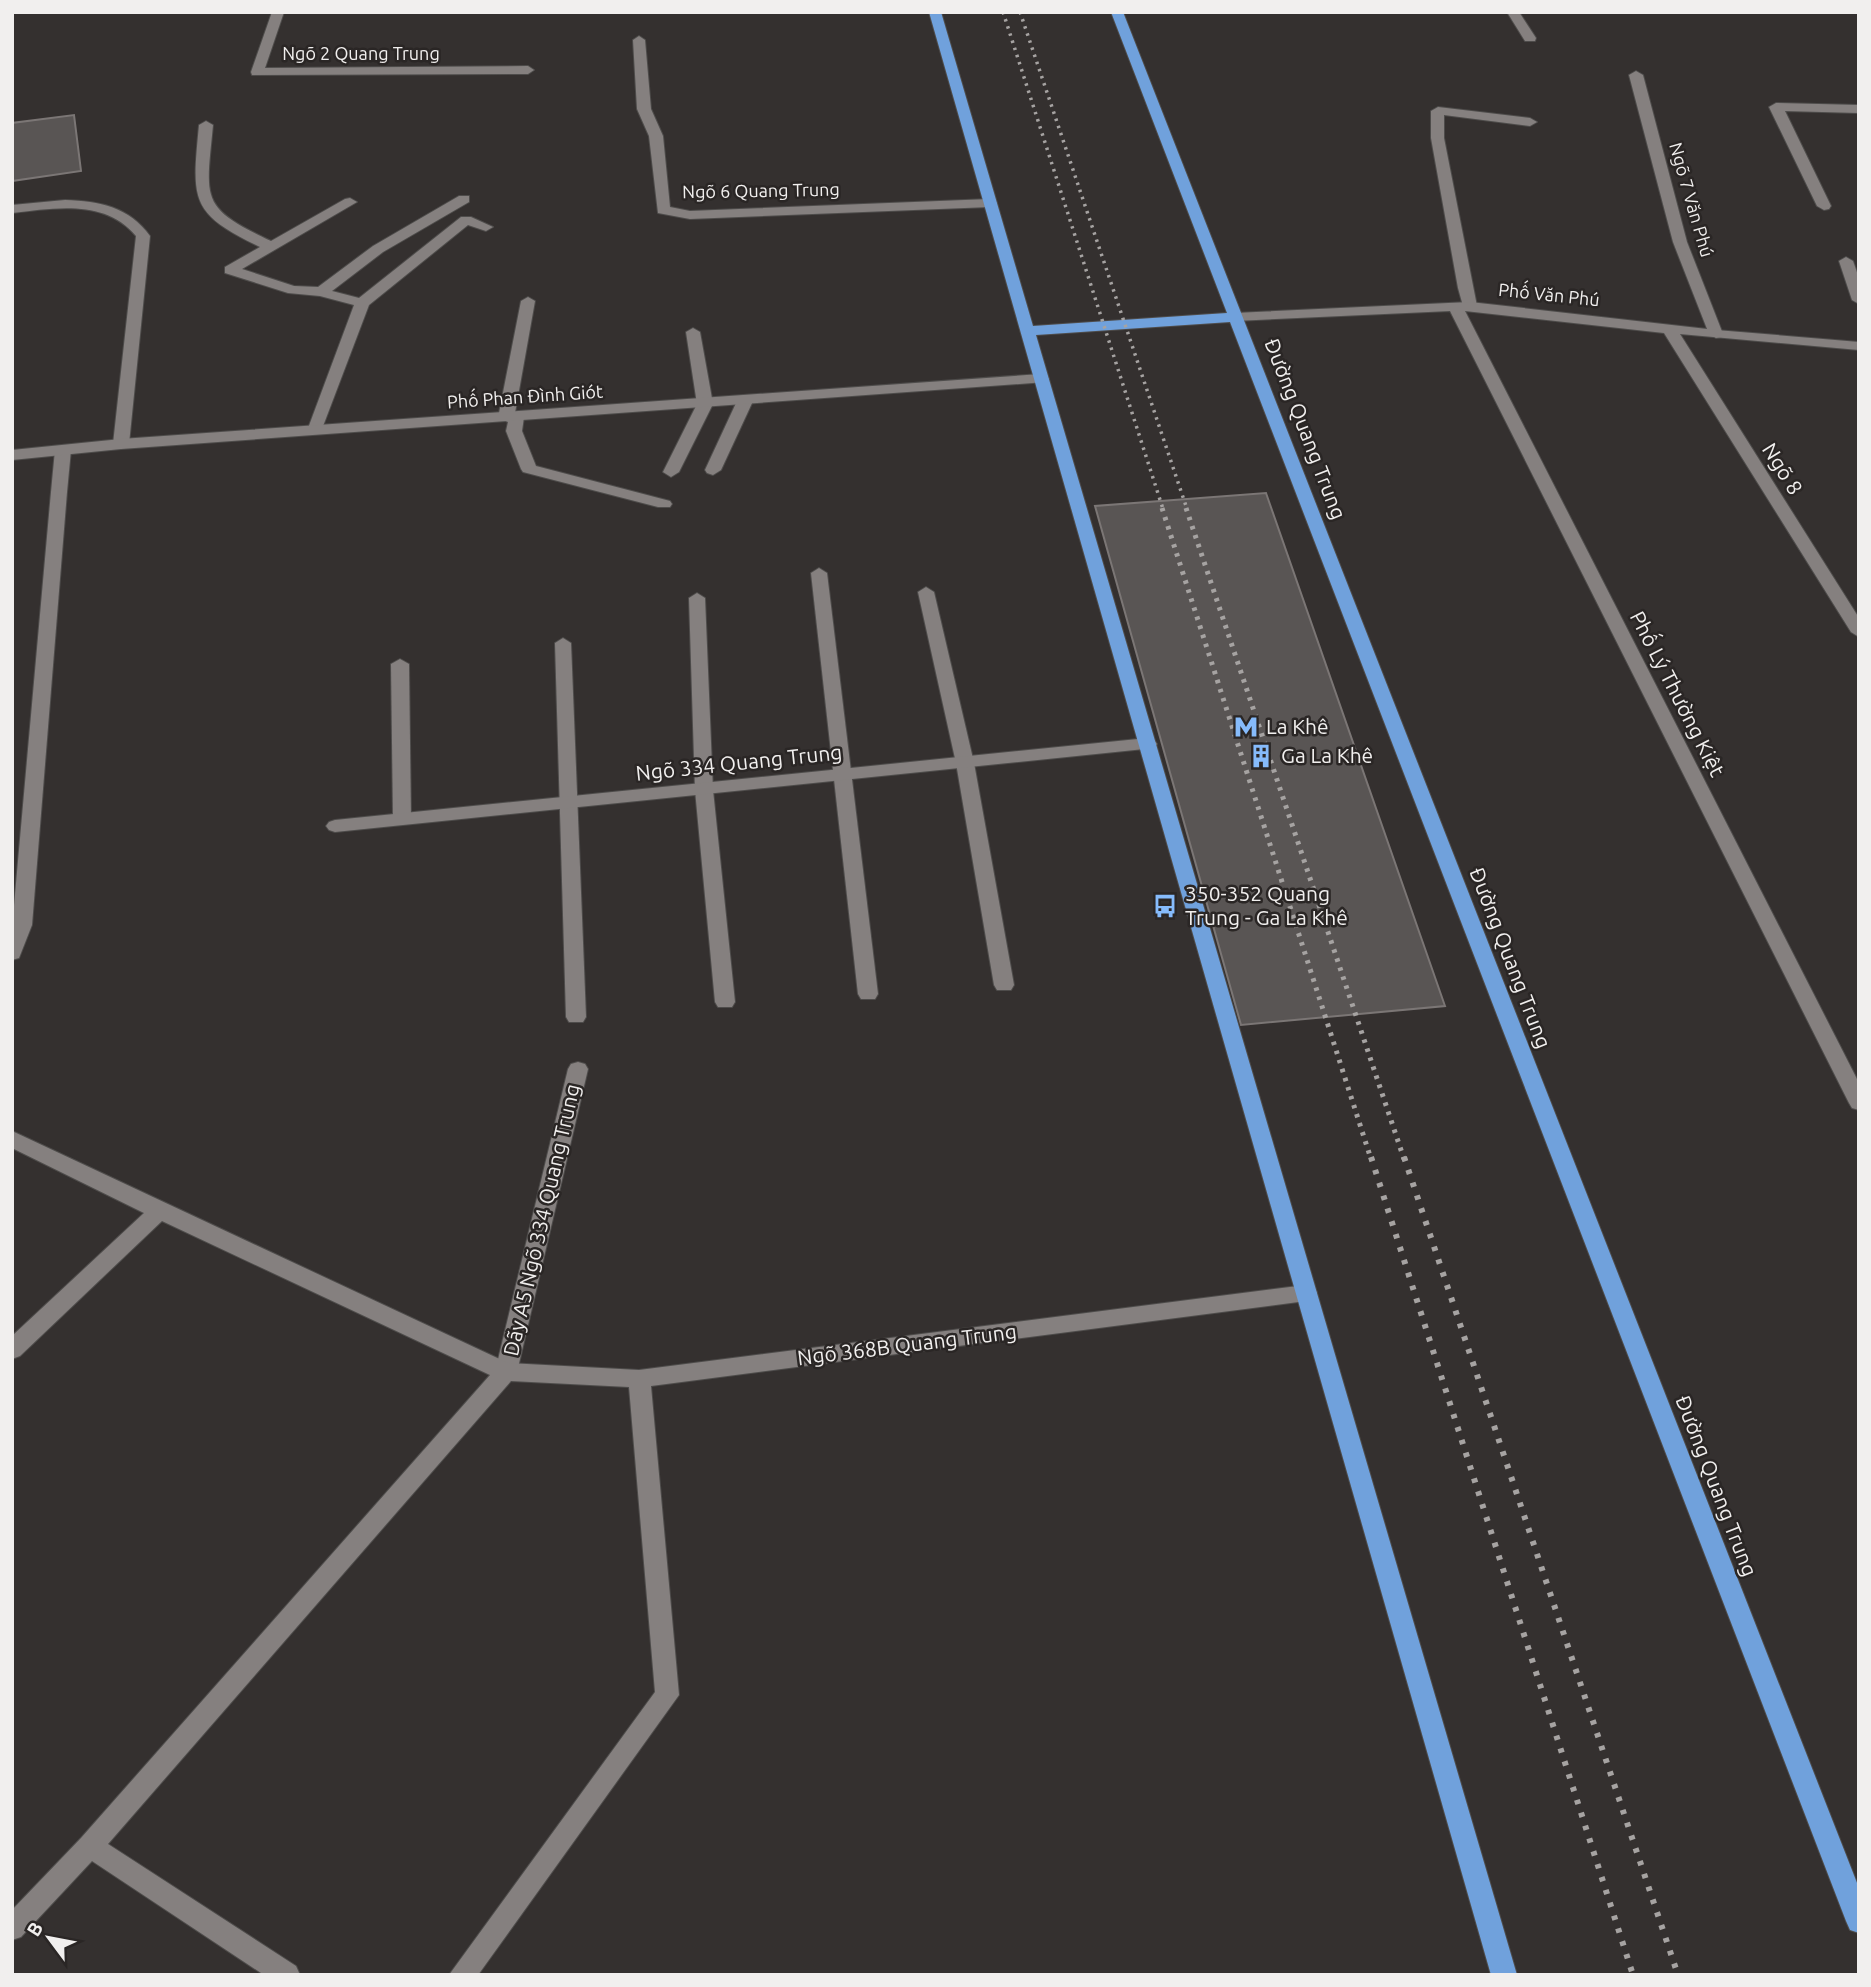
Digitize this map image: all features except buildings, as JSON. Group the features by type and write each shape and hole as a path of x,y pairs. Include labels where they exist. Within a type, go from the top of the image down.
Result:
{"highway":[{"path":"934,12 1504,1975"},
{"name":"Đường Quang Trung","path":"1116,12 1859,1921"},
{"path":"1027,331 1235,317"}],"street":[{"name":"Ngõ 2 Quang Trung","path":"278,12 257,72 528,70"},
{"path":"1513,12 1530,38"},
{"name":"Ngõ 6 Quang Trung","path":"639,40 644,110 656,136 663,210 690,215 990,204"},
{"name":"Ngõ 7 Văn Phú","path":"1636,75 1680,242 1716,334"},
{"path":"1824,206 1776,107 1859,109"},
{"name":"Phố Lý Thường Kiệt","path":"1530,122 1438,111 1434,126 1441,151 1463,306 1859,1103"},
{"path":"206,125 202,199 212,214 234,229 272,247"},
{"path":"321,292 378,248 464,199"},
{"path":"349,202 230,271 293,290 321,292 362,303"},
{"path":"12,209 63,203 93,206 118,213 135,223 143,236 121,444"},
{"path":"315,431 362,303 466,220 486,226"},
{"path":"1846,261 1859,300"},
{"path":"528,301 511,417 529,469 664,504"},
{"name":"Phố Văn Phú","path":"1235,317 1463,306 1716,334 1859,346"},
{"name":"Ngõ 8","path":"1669,328 1859,632"},
{"path":"671,472 705,404 693,332"},
{"name":"Phố Phan Đình Giót","path":"12,455 121,444 1041,379"},
{"path":"713,470 745,401"},
{"path":"12,953 23,925 63,450"},
{"path":"819,573 868,994"},
{"path":"926,592 965,764 1004,985"},
{"path":"697,598 704,790 725,1002"},
{"path":"563,643 576,1017"},
{"path":"400,664 402,819"},
{"name":"Ngõ 334 Quang Trung","path":"335,826 1148,744"},
{"name":"Dãy A5 Ngõ 334 Quang Trung","path":"506,1372 578,1069"},
{"path":"12,1139 159,1212 506,1372 90,1846 12,1928"},
{"path":"12,1350 159,1212"},
{"name":"Ngõ 368B Quang Trung","path":"506,1372 639,1379 1306,1293"},
{"path":"462,1975 667,1695 639,1379"},
{"path":"90,1846 287,1975"}],"railway":[{"path":"1003,12 1163,509"},
{"path":"1020,12 1187,509"},
{"path":"1162,508 1371,1159"},
{"path":"1186,508 1404,1159"},
{"path":"1371,1157 1633,1975"},
{"path":"1404,1157 1678,1975"}],"place":[{"name":"La Khê","path":"1246,727"},
{"name":"Ga La Khê","path":"1261,756"},
{"name":"350-352 Quang Trung - Ga La Khê","path":"1165,906"}]}
